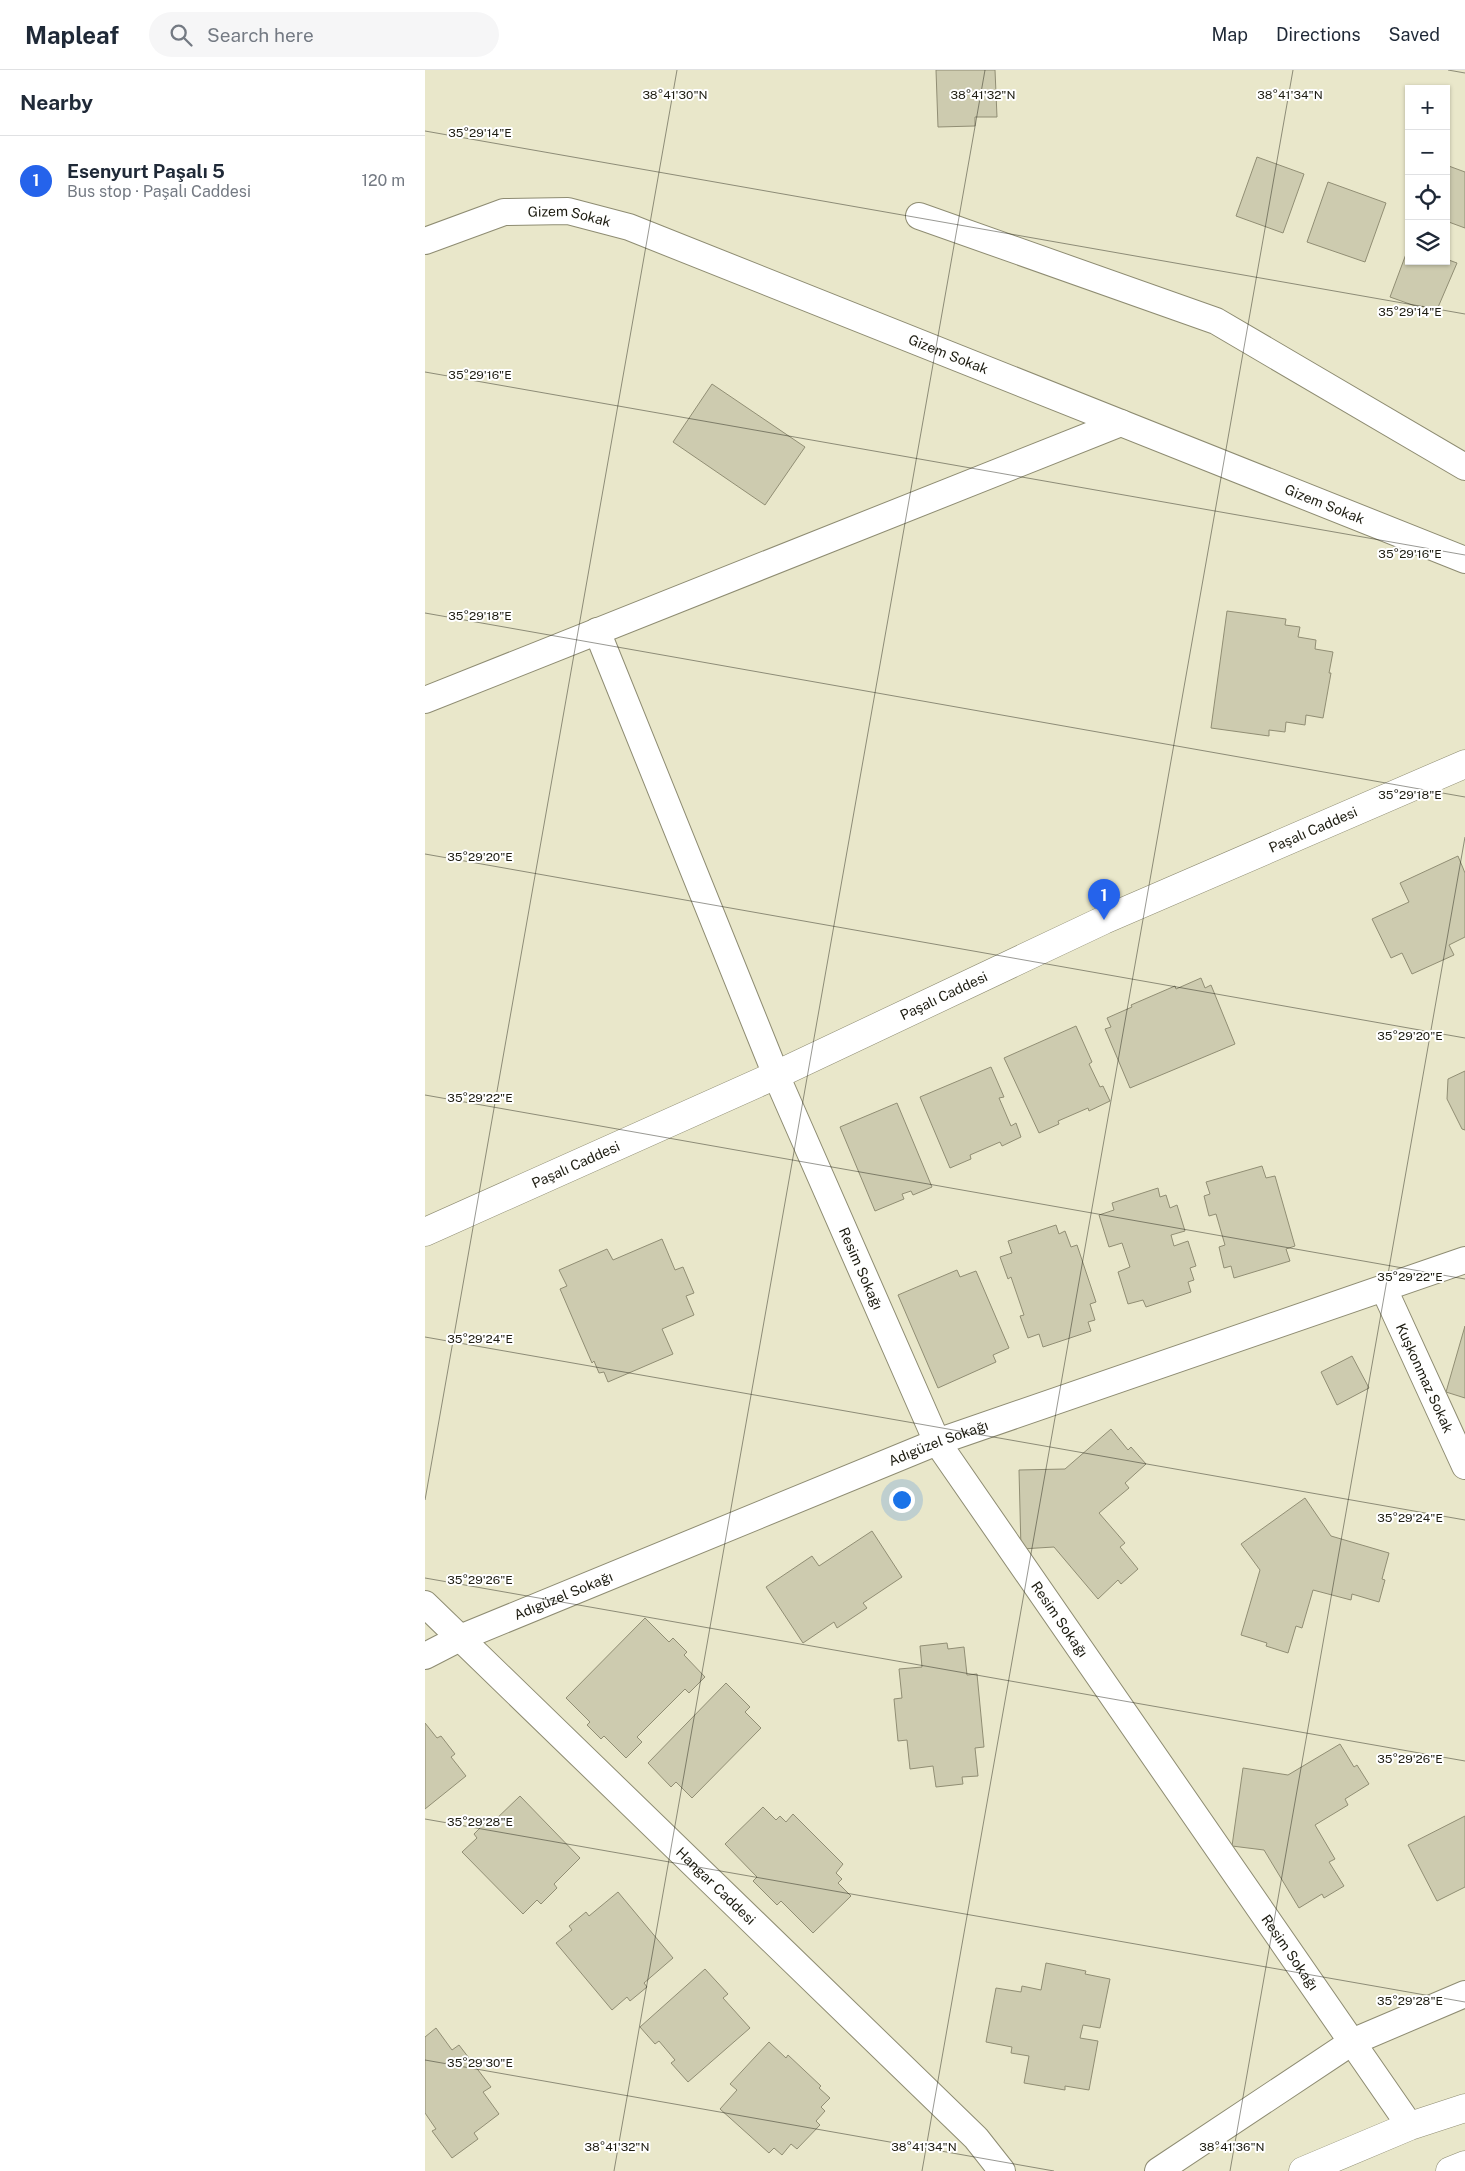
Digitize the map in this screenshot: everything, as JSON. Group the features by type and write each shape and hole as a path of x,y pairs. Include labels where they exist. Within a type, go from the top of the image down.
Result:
{"street":[{"name":"Gizem Sokak","path":"425,241 504,212 568,211 629,227 1465,560"},
{"path":"919,216 1216,321 1465,467"},
{"path":"425,700 1121,423"},
{"name":"Resim Sokağı","path":"597,631 776,1075 937,1442 1410,2126"},
{"name":"Paşalı Caddesi","path":"425,1232 776,1075 1104,920 1465,764"},
{"name":"Adıgüzel Sokağı","path":"425,1656 460,1638 937,1442 1465,1260"},
{"name":"Kuşkonmaz Sokak","path":"1384,1289 1465,1466"},
{"name":"Hangar Caddesi","path":"425,1604 976,2138 1002,2171"},
{"path":"1158,2171 1352,2042 1465,1994"},
{"path":"1303,2171 1410,2126 1465,2108"},
{"path":"1450,2171 1465,2165"}],"building":[{"path":"936,70 995,70 997,117 975,117 975,126 938,127"},
{"path":"1257,157 1304,174 1283,233 1236,216"},
{"path":"1450,166 1465,172 1465,228 1450,222"},
{"path":"1328,182 1386,203 1365,262 1307,242"},
{"path":"1405,257 1405,265 1450,265 1450,260 1457,263 1436,312 1390,297"},
{"path":"712,384 805,447 765,505 673,442"},
{"path":"1227,611 1286,619 1285,625 1300,627 1298,637 1316,640 1315,649 1333,652 1323,718 1306,715 1305,725 1286,722 1285,732 1269,730 1269,736 1211,728"},
{"path":"1458,856 1465,873 1465,937 1449,945 1454,955 1412,974 1402,953 1391,958 1372,919 1409,902 1400,883"},
{"path":"1201,978 1205,988 1211,985 1235,1044 1130,1088 1105,1029 1111,1027 1107,1018 1132,1007 1131,1005 1175,986 1176,989"},
{"path":"1076,1026 1092,1062 1089,1064 1100,1087 1103,1086 1110,1101 1089,1111 1088,1108 1058,1121 1059,1124 1039,1133 1004,1058"},
{"path":"991,1067 1004,1097 999,1098 1011,1126 1016,1123 1021,1137 1002,1146 1000,1142 970,1155 971,1159 950,1168 920,1097"},
{"path":"1465,1071 1465,1130 1462,1129 1447,1099 1448,1079"},
{"path":"897,1103 932,1187 913,1195 911,1191 902,1194 904,1199 875,1211 840,1127"},
{"path":"1262,1166 1266,1178 1275,1176 1295,1246 1286,1249 1290,1261 1234,1278 1231,1266 1224,1268 1219,1247 1225,1245 1216,1214 1209,1216 1204,1196 1210,1194 1206,1182"},
{"path":"1158,1188 1160,1197 1166,1195 1170,1208 1177,1205 1185,1231 1171,1235 1174,1246 1188,1241 1196,1266 1190,1268 1194,1280 1188,1282 1191,1292 1146,1307 1143,1300 1128,1304 1118,1272 1130,1267 1122,1243 1109,1247 1099,1215 1114,1210 1112,1203"},
{"path":"1056,1225 1059,1234 1065,1231 1071,1247 1077,1245 1096,1302 1090,1304 1095,1320 1088,1322 1091,1331 1043,1347 1039,1334 1028,1338 1020,1316 1024,1315 1011,1277 1008,1279 1000,1257 1012,1253 1008,1241"},
{"path":"662,1239 675,1270 683,1267 694,1293 686,1296 694,1315 662,1329 673,1354 608,1382 604,1372 599,1373 594,1361 592,1363 560,1289 567,1286 559,1270 607,1249 613,1260"},
{"path":"957,1270 960,1277 976,1271 1009,1348 993,1355 996,1362 938,1388 898,1295"},
{"path":"1465,1326 1465,1398 1446,1392"},
{"path":"1352,1356 1369,1388 1337,1405 1321,1372"},
{"path":"1111,1429 1128,1450 1131,1447 1146,1464 1125,1483 1129,1488 1099,1513 1125,1543 1120,1547 1138,1569 1121,1584 1118,1580 1098,1599 1054,1547 1021,1549 1019,1470 1065,1469"},
{"path":"1305,1498 1331,1536 1389,1553 1382,1579 1385,1580 1379,1602 1352,1594 1351,1600 1313,1590 1302,1628 1296,1626 1288,1653 1266,1646 1267,1643 1241,1635 1260,1570 1241,1544"},
{"path":"872,1531 902,1577 863,1603 867,1608 837,1628 834,1622 803,1643 766,1587 812,1556 819,1566"},
{"path":"645,1618 669,1642 673,1638 687,1652 684,1655 705,1677 689,1693 685,1689 637,1737 642,1742 626,1758 604,1736 601,1739 587,1725 590,1722 566,1698"},
{"path":"947,1643 948,1649 964,1647 967,1675 977,1674 984,1747 975,1748 978,1776 962,1777 963,1784 936,1787 933,1766 910,1769 907,1740 898,1741 894,1699 902,1698 899,1669 922,1667 920,1646"},
{"path":"726,1683 750,1707 745,1712 761,1728 692,1798 676,1782 671,1787 648,1763"},
{"path":"425,1723 437,1738 441,1736 455,1754 451,1757 466,1776 425,1809"},
{"path":"1340,1744 1354,1767 1357,1765 1369,1784 1345,1799 1348,1805 1315,1825 1335,1859 1329,1862 1344,1886 1324,1898 1322,1894 1299,1908 1264,1850 1232,1846 1243,1768 1288,1775"},
{"path":"520,1796 580,1858 554,1884 557,1888 541,1904 537,1900 523,1914 462,1852 477,1838 474,1834 489,1819 493,1822"},
{"path":"763,1807 776,1820 780,1816 786,1822 793,1814 843,1864 836,1873 842,1879 838,1883 851,1896 813,1933 781,1901 777,1905 753,1881 757,1877 725,1844"},
{"path":"1465,1816 1465,1887 1437,1901 1408,1845"},
{"path":"618,1892 673,1958 644,1983 647,1987 630,2001 627,1997 612,2010 556,1943 572,1930 569,1926 586,1912 589,1916"},
{"path":"1046,1963 1086,1971 1085,1974 1110,1979 1100,2028 1083,2025 1080,2038 1098,2041 1089,2090 1065,2086 1065,2090 1024,2083 1029,2056 1011,2053 1012,2047 986,2042 996,1988 1021,1992 1022,1986 1041,1990"},
{"path":"705,1969 728,1994 723,1998 750,2028 688,2082 671,2063 675,2060 659,2041 655,2044 640,2027"},
{"path":"436,2028 452,2050 459,2045 491,2087 483,2092 499,2114 474,2133 478,2139 452,2158 432,2131 436,2129 425,2113 425,2037"},
{"path":"769,2042 786,2058 788,2055 821,2086 819,2088 830,2098 821,2107 825,2111 816,2121 820,2125 797,2149 791,2144 782,2155 774,2148 769,2153 720,2109 737,2090 730,2084"}],"place":[{"name":"Esenyurt Paşalı 5","path":"1104,920"}]}
